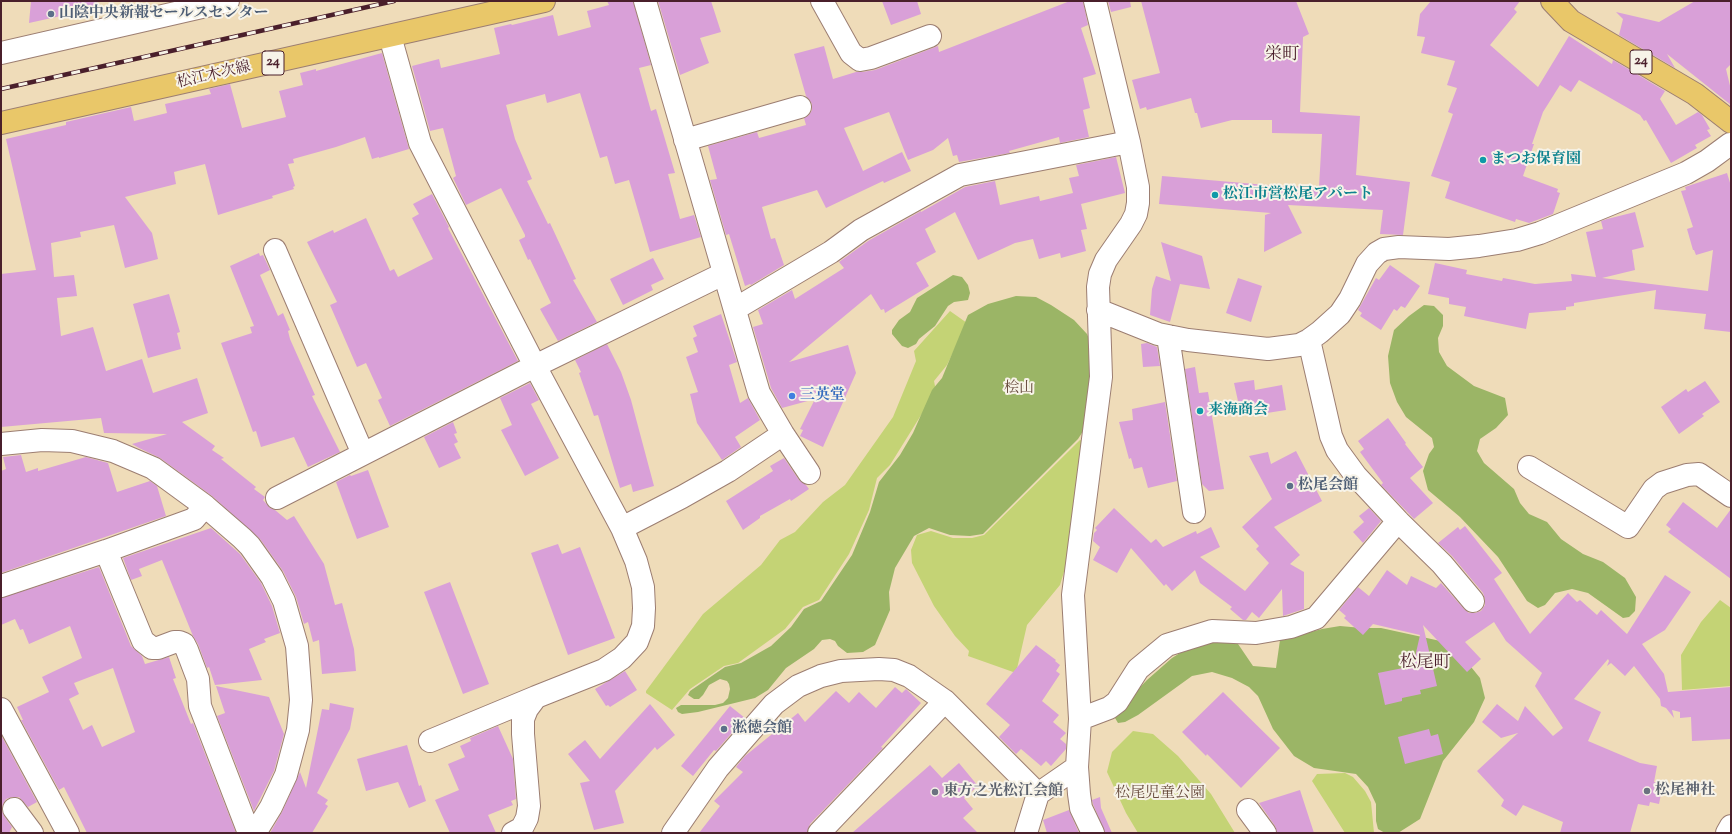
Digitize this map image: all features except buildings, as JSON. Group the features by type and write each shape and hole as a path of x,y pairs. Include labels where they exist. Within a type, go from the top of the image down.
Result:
{"main road":[{"name":"松江木次線","path":"1,123 544,1"},
{"name":"24","path":"1552,1 1571,21 1695,94 1731,122"}],"street":[{"path":"1,53 228,1"},
{"path":"645,1 759,393 783,434 809,472"},
{"path":"822,1 851,53 860,60 871,58 930,36"},
{"path":"1093,833 1081,808 1079,794 1077,766 1080,719 1073,595 1101,376 1098,310 1098,287 1100,274 1106,260 1131,224 1136,214 1138,203 1138,187 1129,142 1095,1"},
{"path":"390,36 420,143 535,366 622,528 636,561 643,587 643,626 636,642 622,658 604,670 430,741"},
{"path":"685,140 800,107"},
{"path":"735,309 831,252 861,230 960,175 1129,142"},
{"path":"1098,310 1158,334 1188,340 1268,349 1282,348 1309,340 1340,314 1350,299 1367,264 1377,253 1384,249 1390,247 1449,249 1517,240 1540,233 1686,173 1730,145"},
{"path":"275,250 362,454"},
{"path":"277,498 535,366 724,274"},
{"path":"1168,336 1194,512"},
{"path":"1309,340 1331,436 1337,450 1356,476 1398,521 1442,564 1473,601"},
{"path":"622,528 728,471 783,434"},
{"path":"1,444 30,440 56,440 94,445 153,468 205,506 250,546 272,577 284,601 297,646 301,700 296,737 291,758 280,790 255,833"},
{"path":"1529,467 1628,527 1654,489 1662,483 1687,475 1699,474 1731,496"},
{"path":"1,586 106,551 194,519 205,506"},
{"path":"1080,719 1109,708 1117,702 1138,669 1167,645 1212,631 1256,633 1291,627 1316,618 1398,521"},
{"path":"106,551 146,645 152,648 158,648 174,642 184,644 198,679 200,706 249,833"},
{"path":"674,833 718,768 774,704 798,686 821,676 841,671 879,669 894,670 909,676 945,701 1038,794"},
{"path":"513,833 522,828 527,818 529,806 523,719 536,697"},
{"path":"819,833 945,701"},
{"path":"1,709 68,833"},
{"path":"1026,833 1038,794 1077,766"},
{"path":"14,809 32,833"},
{"path":"1248,810 1265,833"},
{"path":"1727,833 1731,826"}],"green space":[{"path":"953,275 962,277 968,285 970,293 968,300 954,302 948,306 935,326 919,339 916,344 908,348 902,346 892,334 892,330 899,320 910,312 917,298"},
{"name":"桧山","path":"1016,296 1036,297 1051,305 1074,320 1087,334 1096,355 1089,422 1078,439 983,534 970,536 950,535 929,528 914,536 895,568 889,592 890,610 875,645 863,652 847,653 838,646 835,641 830,639 822,640 814,649 786,668 768,690 755,698 698,712 682,714 678,712 676,708 681,705 715,705 723,703 728,698 730,689 727,681 720,679 709,685 699,699 694,699 688,695 690,691 725,667 741,663 771,646 791,627 804,609 821,601 852,555 870,512 879,482 900,455 913,433 932,390 942,378 968,315 988,304"},
{"path":"1424,305 1434,306 1443,315 1443,326 1438,338 1439,352 1447,366 1474,386 1505,398 1508,415 1496,428 1480,439 1477,451 1484,463 1514,489 1520,503 1529,514 1547,522 1561,539 1583,554 1603,562 1625,578 1636,597 1635,611 1629,617 1623,618 1588,593 1572,589 1555,593 1545,605 1538,608 1527,601 1498,557 1460,517 1428,490 1423,471 1429,454 1434,447 1432,438 1406,417 1397,402 1390,383 1388,356 1394,330"},
{"path":"950,311 967,323 947,365 934,381 936,391 890,465 877,478 869,510 849,554 819,600 803,607 785,629 738,663 724,666 690,689 672,710 646,693 703,614 761,565 780,540 795,532 823,502 845,485 893,417 916,361 914,351"},
{"path":"1080,440 1086,442 1079,522 1060,585 1027,625 1016,673 968,656 969,651 955,636 934,606 912,563 911,550 917,535 931,531 953,538 972,538 984,535"},
{"path":"1720,600 1731,608 1731,686 1682,690 1681,655 1701,622"},
{"path":"1340,626 1381,628 1445,642 1459,652 1480,678 1485,698 1474,722 1443,761 1420,819 1398,833 1385,833 1378,829 1376,821 1376,804 1368,787 1356,774 1314,768 1294,756 1273,729 1258,696 1249,687 1232,678 1212,672 1192,676 1138,715 1125,722 1118,723 1115,718 1121,707 1147,680 1172,658 1188,648 1217,639 1236,641 1253,666 1276,668 1280,640"},
{"name":"松尾児童公園","path":"1133,731 1153,734 1178,756 1211,794 1235,833 1138,833 1126,813 1107,772 1112,752"},
{"path":"1345,773 1353,777 1365,791 1371,802 1374,833 1345,833 1312,781 1317,774"}],"railway":[{"path":"1,89 394,1"}],"place":[{"name":"山陰中央新報セールスセンター","path":"51,14"},
{"name":"まつお保育園","path":"1483,160"},
{"name":"松江市営松尾アパート","path":"1215,195"},
{"name":"三英堂","path":"792,396"},
{"name":"来海商会","path":"1200,411"},
{"name":"松尾会館","path":"1290,486"},
{"name":"淞徳会館","path":"724,729"},
{"name":"松尾神社","path":"1647,791"},
{"name":"東方之光松江会館","path":"935,792"}],"district":[{"name":"栄町","path":"1282,56"},
{"name":"松尾町","path":"1425,664"}]}
